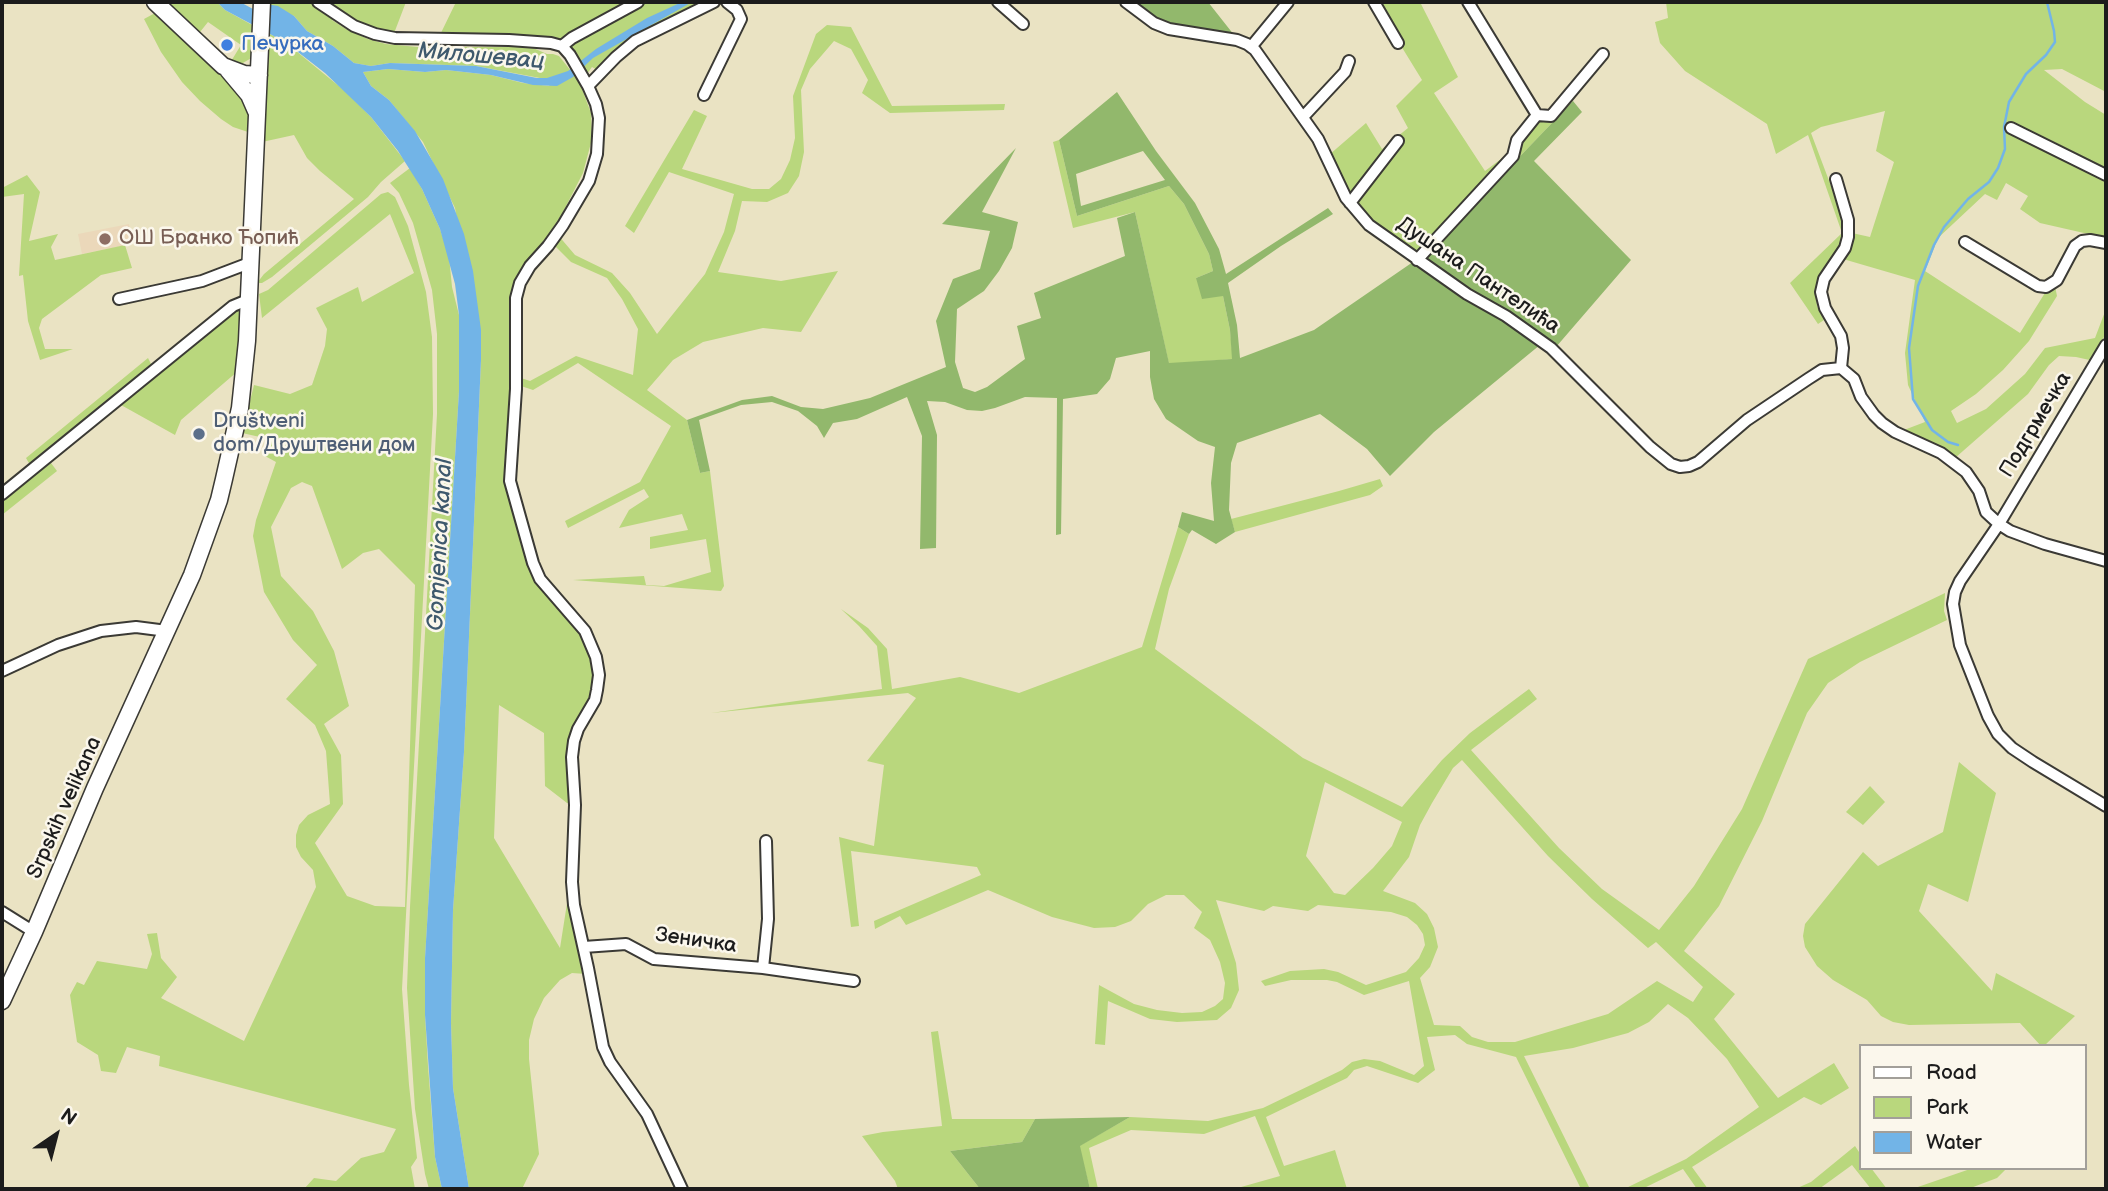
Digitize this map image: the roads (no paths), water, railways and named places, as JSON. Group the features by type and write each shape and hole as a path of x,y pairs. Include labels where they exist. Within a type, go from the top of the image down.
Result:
{"main road":[{"path":"155,2 223,65 249,94 258,116"},
{"name":"Srpskih velikana","path":"2,1001 167,631 203,545 228,466 240,408 250,299 262,2"},
{"path":"223,65 238,67 250,64 260,51"},
{"path":"223,65 244,74 259,75"}],"street":[{"path":"318,2 354,26 395,38 551,43 566,51 586,82 596,104 599,131 597,154 589,181 563,225 530,266 520,283 516,298 516,389 510,467 512,489 533,563 540,579 585,631 594,650 599,675 595,700 574,741 572,881 574,905 603,1047 610,1062 647,1114 682,1189"},
{"path":"566,51 582,32 638,2"},
{"path":"586,82 635,41 714,2"},
{"path":"704,95 741,19 737,10 727,2"},
{"path":"998,2 1023,23"},
{"path":"1126,2 1154,23 1168,29 1237,40 1251,47 1288,2"},
{"path":"1374,2 1398,43"},
{"path":"1468,2 1537,116"},
{"name":"Душана Пантелића","path":"1251,47 1318,139 1350,203 1369,225 1467,294 1531,332 1551,348 1664,460 1680,467 1698,462 1747,420 1822,370 1841,368"},
{"path":"1537,116 1552,116 1603,54"},
{"path":"1303,117 1345,72 1349,61"},
{"path":"1417,260 1513,156 1517,140 1537,116"},
{"path":"2011,128 2106,175"},
{"path":"1350,203 1398,141"},
{"path":"1836,179 1848,220 1848,237 1845,248 1824,279 1821,292 1825,308 1841,336 1841,368 1854,379 1861,397 1882,423 1895,432 1941,453 1966,472 1979,491 1986,512 1999,524 2045,544 2106,561"},
{"path":"1965,242 2038,286 2046,287 2057,280 2075,246 2090,240 2106,243"},
{"path":"119,299 202,281 252,262"},
{"path":"2,494 233,306 250,299"},
{"name":"Подгрмечка","path":"1999,524 2106,347"},
{"path":"1999,524 1955,592 1955,623 1968,665 1998,734 2012,748 2106,806"},
{"path":"2,671 58,645 100,631 136,627 167,631"},
{"name":"Зеничка","path":"763,968 768,919 766,841"},
{"path":"2,912 34,932"},
{"name":"Зеничка","path":"584,947 626,944 654,959 763,968 854,981"}],"water":[{"path":"217,2 240,2 253,9 278,6 294,16 307,31 333,46 354,63 371,66 390,63 476,66 547,78 568,71 596,49 647,18 682,2 692,2 593,58 573,77 557,86 533,85 491,75 446,70 425,72 388,69 363,72 371,86 389,100 415,131 443,179 464,234 473,271 481,330 464,752 453,910 451,1023 453,1088 469,1189 442,1189 435,1157 425,1015 425,958 459,391 459,315 455,284 440,229 422,189 398,151 371,117 325,73 285,42 225,10"}],"waterway":[{"path":"1958,445 1948,442 1932,430 1913,399 1909,348 1918,286 1944,227 1968,199 1989,182 1998,168 2005,149 2004,127 2009,102 2026,74 2055,42 2047,2"}],"place":[{"name":"Печурка","path":"227,45"},
{"name":"ОШ Бранко Ћопић","path":"105,239"},
{"name":"Društveni dom/Друштвени дом","path":"199,434"}],"water label":[{"name":"Милошевац","path":"481,57"},
{"name":"Gomjenica kanal","path":"441,545"}]}
